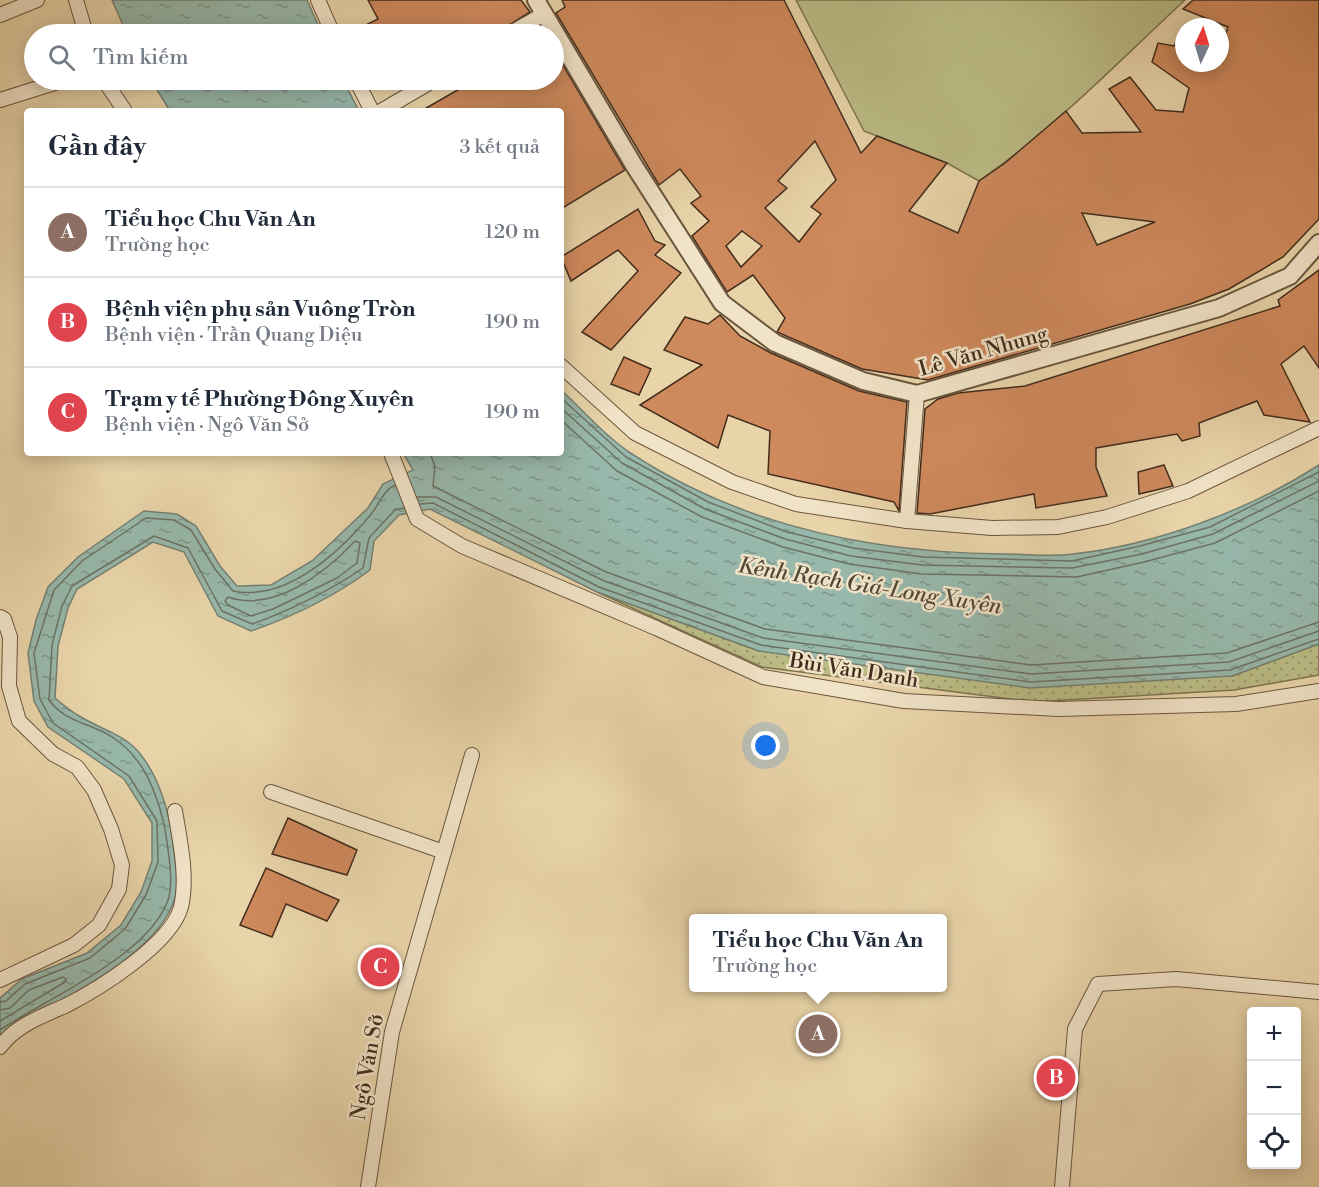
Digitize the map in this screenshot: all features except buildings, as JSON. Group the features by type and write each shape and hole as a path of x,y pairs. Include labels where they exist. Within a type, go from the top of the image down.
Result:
{"street":[{"path":"0,15 36,0"},
{"path":"76,0 84,24"},
{"path":"318,0 329,24"},
{"path":"520,24 540,7"},
{"name":"Lê Văn Nhung","path":"540,7 550,24"},
{"name":"Lê Văn Nhung","path":"564,47 635,167 722,303 776,343 863,381 917,394 1219,308 1290,276 1319,243"},
{"path":"0,100 32,90"},
{"path":"111,90 123,108"},
{"path":"361,90 370,108"},
{"path":"386,108 417,90"},
{"path":"564,369 635,433 732,482 796,504 907,521 992,528 1058,527 1107,517 1188,491 1319,428"},
{"path":"907,521 917,394"},
{"name":"Bùi Văn Danh","path":"393,456 417,519 462,546 656,628 763,677 904,701 1058,708 1236,704 1319,691"},
{"path":"0,617 4,618 10,637 9,686 19,721 53,754 76,767 94,790 111,829 122,865 119,888 99,925 74,945 36,965 0,980"},
{"name":"Ngô Văn Sở","path":"368,1187 392,1032 472,755"},
{"path":"271,792 444,852"},
{"path":"0,1047 25,1025 87,995 129,966 176,920 181,905 182,853 175,811"},
{"path":"1062,1187 1075,1029 1098,984 1176,979 1319,992"}],"green space":[{"path":"796,0 1185,0 1033,140 979,181 947,163 864,131"},
{"path":"597,592 759,651 1232,676 1319,644 1319,675 1234,690 1033,702 762,667"}],"water":[{"path":"112,0 307,0 318,24 123,24"},
{"path":"157,90 348,90 357,108 168,108"},
{"name":"Kênh Rạch Giá-Long Xuyên","path":"564,393 604,432 632,454 675,479 719,500 764,517 811,531 906,548 955,552 1065,555 1137,543 1201,523 1263,497 1319,465 1319,644 1232,676 1030,688 759,651 597,592 430,509 399,515 374,541 370,570 357,580 313,605 251,631 218,616 184,552 153,542 77,589 68,608 58,646 55,698 89,722 128,742 141,755 154,775 172,833 177,885 175,898 164,920 147,941 124,960 99,978 0,1037 0,998 22,979 87,953 121,925 141,892 152,861 152,823 124,779 48,727 34,701 28,653 36,620 48,587 78,557 144,511 177,514 196,526 220,566 237,586 271,585 312,561 368,508 383,484 413,470 405,456 564,456"}],"place":[{"name":"Trạm y tế Phường Đông Xuyên","path":"380,967"},
{"name":"Tiểu học Chu Văn An","path":"818,1034"},
{"name":"Bệnh viện phụ sản Vuông Tròn","path":"1056,1078"}]}
